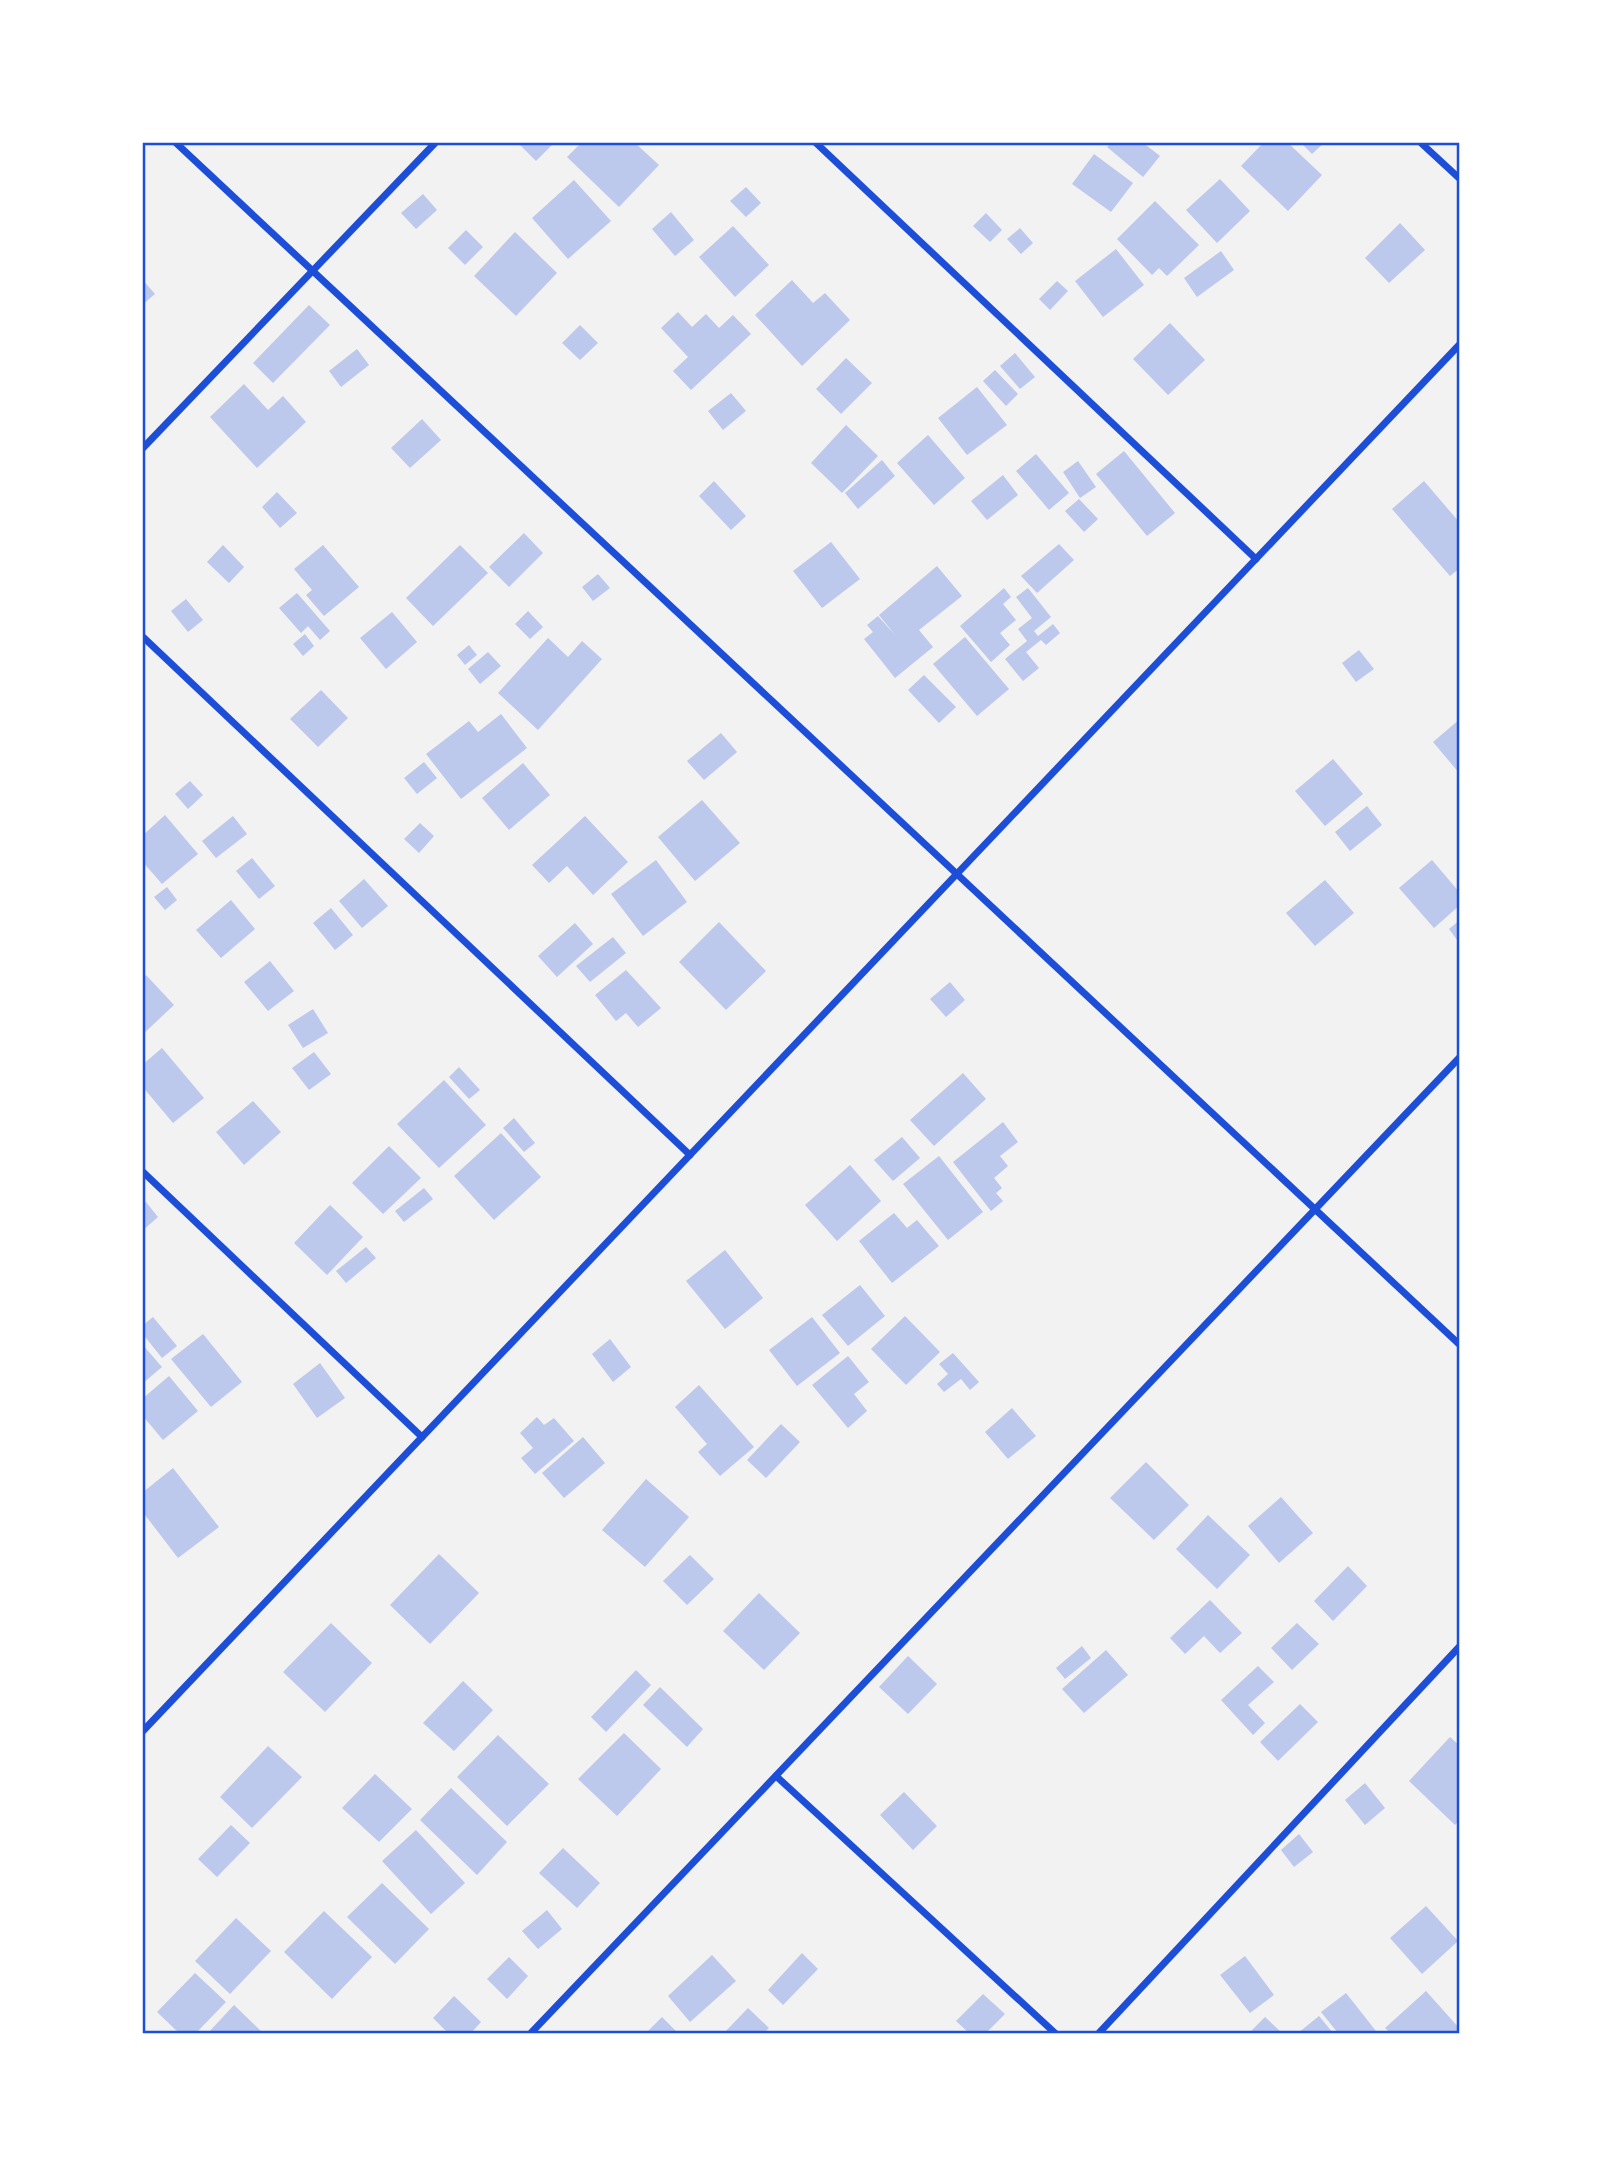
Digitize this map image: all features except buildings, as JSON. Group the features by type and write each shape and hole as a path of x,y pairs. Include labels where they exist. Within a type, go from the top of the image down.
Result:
{"street":[{"path":"175,142 1460,1345"},
{"path":"142,449 436,142"},
{"path":"815,142 1256,559"},
{"path":"1420,142 1460,179"},
{"path":"144,1726 1460,344"},
{"path":"142,636 690,1155"},
{"path":"531,2033 1460,1057"},
{"path":"142,1171 422,1437"},
{"path":"1099,2033 1460,1646"},
{"path":"776,1776 1055,2033"}]}
